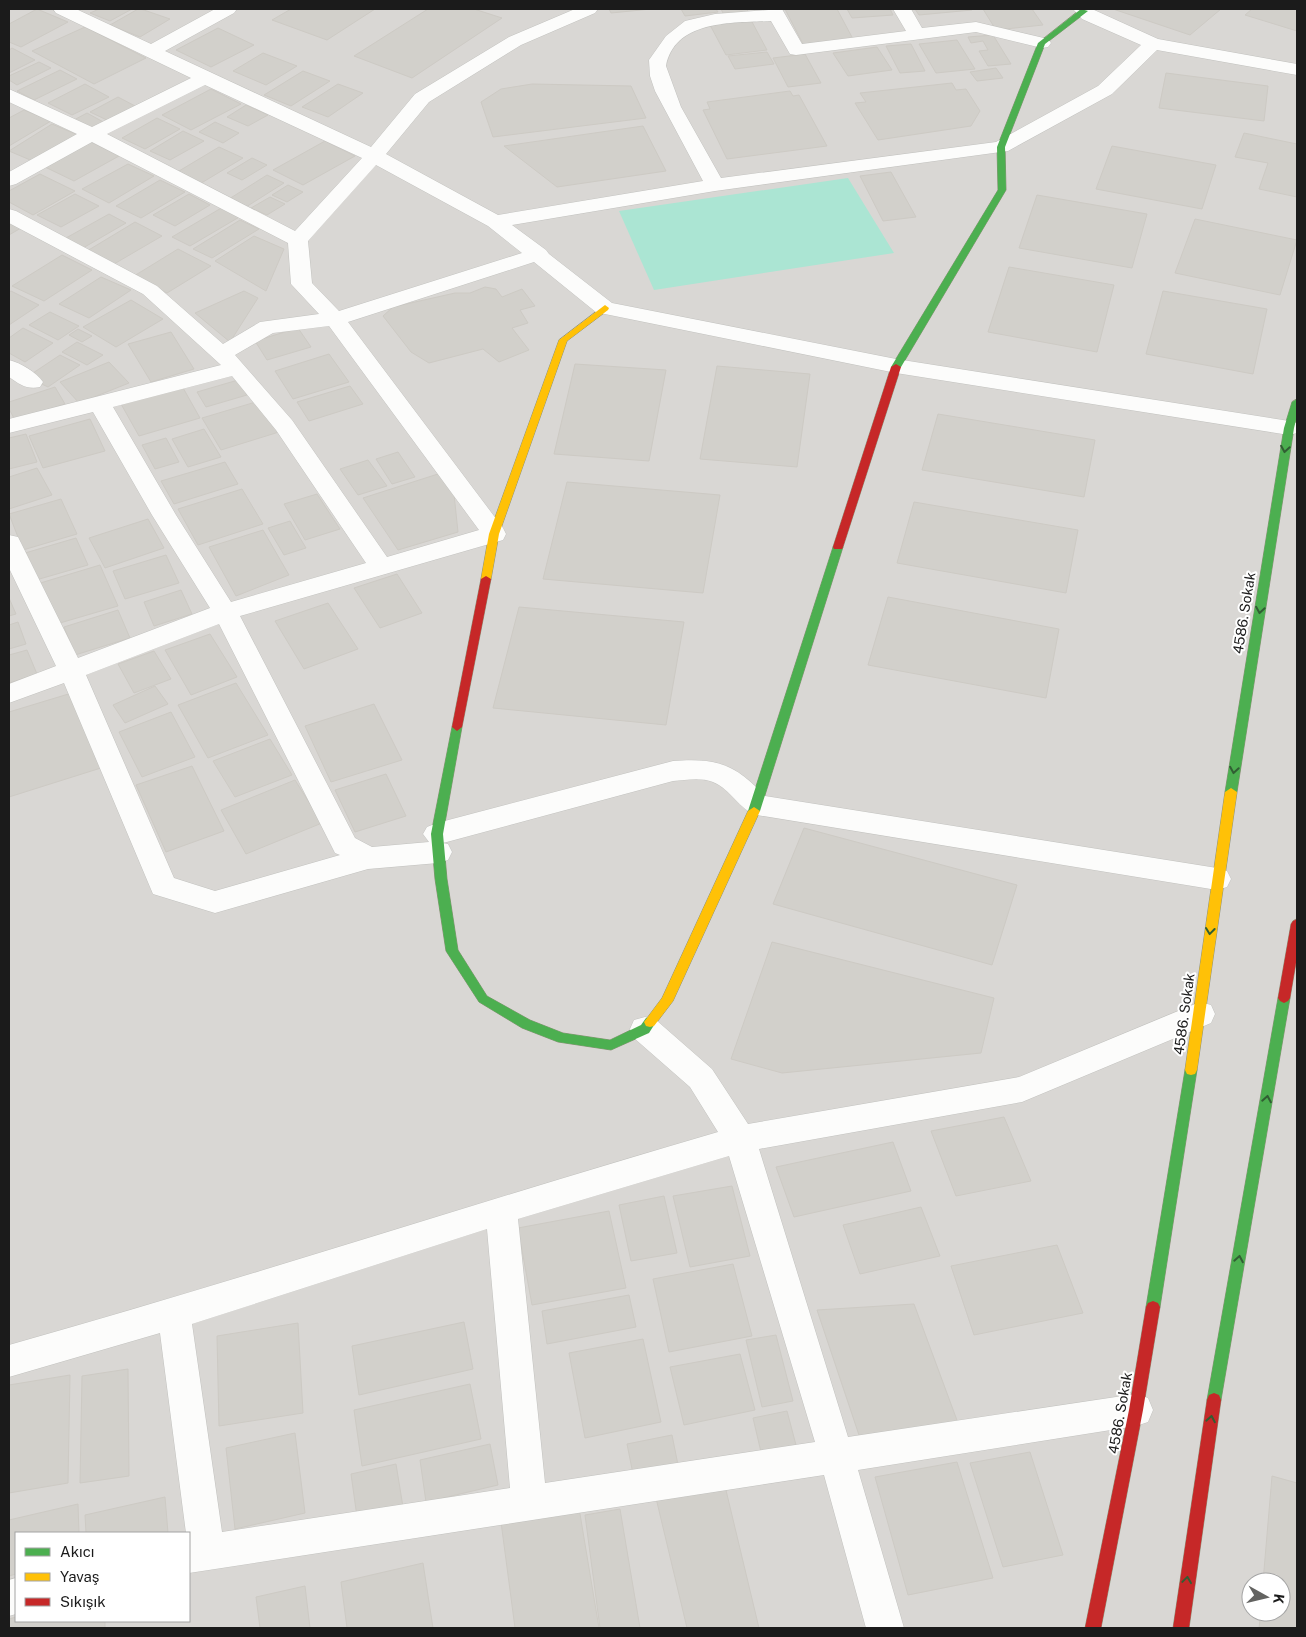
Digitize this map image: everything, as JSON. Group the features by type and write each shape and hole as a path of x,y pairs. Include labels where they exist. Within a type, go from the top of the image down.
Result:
{"street":[{"path":"62,9 374,156 495,222 539,254 605,308 896,366 1288,428"},
{"path":"152,51 228,9"},
{"path":"494,534 335,319 302,284 298,240 374,156 422,98 515,41 589,9"},
{"path":"902,9 916,33"},
{"path":"605,308 562,340 494,534 438,843 452,951 483,999 526,1024 562,1038 611,1045 645,1029 667,1001 757,805 774,744 896,366 1002,190 1001,147 1042,42 1083,10 1088,15 1153,44 1297,69"},
{"path":"714,185 661,85 656,64 664,48 682,31 696,23 775,12 796,50 916,33 976,27 1042,42"},
{"path":"495,222 714,185 1001,147 1105,90 1153,44"},
{"path":"9,180 92,134 205,78"},
{"path":"9,95 92,134 298,240"},
{"path":"9,215 150,290 230,360 284,425 380,567"},
{"path":"9,426 99,402 230,360 268,327 335,319 539,254"},
{"path":"9,367 32,382"},
{"path":"99,402 164,515 225,612 345,844 368,858"},
{"name":"4586. Sokak","path":"1092,1628 1136,1410 1200,1014 1216,879 1288,428 1297,402"},
{"path":"9,694 72,672 225,612 494,534"},
{"path":"9,543 72,672 163,886 215,902 368,858 438,843 673,771 704,768 731,778 757,805 1216,879"},
{"path":"1181,1628 1208,1435 1297,924"},
{"path":"9,1361 174,1314 501,1210 740,1139 1022,1089 1200,1014"},
{"path":"645,1029 701,1078 740,1139 836,1455 885,1628"},
{"path":"501,1210 529,1502"},
{"path":"174,1314 198,1553 1136,1410"}],"shaded area":[{"path":"9,9 1297,9 1297,1628 9,1628"}],"green space":[{"path":"848,178 894,253 654,290 619,211"}],"building":[{"path":"37,9 68,22 21,47 9,42 9,24"},
{"path":"99,9 132,9 110,21 90,13"},
{"path":"138,9 170,19 140,37 110,25"},
{"path":"291,9 375,9 327,40 272,20"},
{"path":"428,9 474,9 502,18 412,78 354,56"},
{"path":"609,9 651,9 611,13"},
{"path":"681,9 716,9 718,12 685,16"},
{"path":"721,9 747,9 749,14 725,17"},
{"path":"785,9 837,9 853,39 803,44"},
{"path":"847,9 890,9 893,15 852,18"},
{"path":"915,9 971,9 972,10 919,15"},
{"path":"983,9 1032,9 1043,25 996,30"},
{"path":"1113,9 1221,9 1190,35"},
{"path":"1252,9 1297,9 1297,31 1245,15"},
{"path":"751,20 767,50 726,55 710,25"},
{"path":"85,27 146,58 94,84 32,51"},
{"path":"218,28 254,45 211,67 176,50"},
{"path":"993,35 1011,64 988,66 979,51 988,50 983,41 971,43 968,37"},
{"path":"957,40 975,69 936,73 919,44"},
{"path":"911,44 925,71 900,73 886,46"},
{"path":"877,47 892,70 848,76 833,53"},
{"path":"12,48 35,60 9,73 9,50"},
{"path":"767,52 774,64 735,69 728,56"},
{"path":"263,53 297,66 266,85 233,71"},
{"path":"805,54 821,83 788,87 773,58"},
{"path":"39,62 51,68 17,85 9,80 9,76"},
{"path":"996,68 1003,78 977,81 970,72"},
{"path":"60,70 77,79 34,100 17,91"},
{"path":"303,71 330,81 291,106 264,95"},
{"path":"1166,73 1268,86 1264,121 1159,108"},
{"path":"952,83 956,90 966,89 980,111 971,126 878,140 855,103 866,102 860,93"},
{"path":"85,84 109,97 72,115 48,103"},
{"path":"338,84 363,93 328,117 302,107"},
{"path":"532,84 631,86 646,118 493,137 481,102 501,89"},
{"path":"211,89 241,104 191,130 162,115"},
{"path":"790,91 793,96 799,95 827,146 727,159 703,110 710,109 707,102"},
{"path":"118,97 137,107 109,121 90,112"},
{"path":"246,105 268,115 248,126 227,117"},
{"path":"24,110 51,121 9,146 9,118"},
{"path":"87,113 107,124 92,132 72,121"},
{"path":"157,118 180,129 145,149 122,138"},
{"path":"215,122 239,133 223,143 199,132"},
{"path":"52,124 80,136 35,162 9,151"},
{"path":"643,126 666,171 557,187 504,146"},
{"path":"183,131 204,141 170,160 150,151"},
{"path":"1244,133 1297,144 1297,197 1259,189 1268,163 1235,157"},
{"path":"325,141 355,156 303,185 273,170"},
{"path":"91,142 119,156 74,181 45,167"},
{"path":"1112,146 1216,165 1202,209 1096,189"},
{"path":"219,147 243,158 198,185 174,174"},
{"path":"252,158 267,165 242,180 227,173"},
{"path":"128,164 154,176 109,203 82,189"},
{"path":"891,172 916,217 883,221 860,176"},
{"path":"40,174 75,191 33,215 9,202 9,191"},
{"path":"267,175 284,183 246,207 229,199"},
{"path":"160,180 185,192 141,218 116,206"},
{"path":"288,185 303,192 287,202 272,195"},
{"path":"75,194 99,206 61,227 37,215"},
{"path":"189,194 210,205 175,226 153,215"},
{"path":"1037,195 1147,214 1132,268 1019,248"},
{"path":"270,197 285,204 267,215 251,208"},
{"path":"223,207 241,216 190,246 172,237"},
{"path":"109,214 126,223 83,248 66,238"},
{"path":"1195,219 1297,240 1280,295 1175,273"},
{"path":"240,220 259,229 212,258 193,249"},
{"path":"9,222 21,228 9,235"},
{"path":"135,222 162,236 114,264 87,251"},
{"path":"254,236 284,249 266,291 215,261"},
{"path":"178,249 211,266 167,293 134,276"},
{"path":"62,255 92,270 44,301 12,286"},
{"path":"1009,267 1114,285 1097,352 988,332"},
{"path":"101,277 131,290 89,318 59,304"},
{"path":"485,287 496,289 502,297 522,289 535,306 520,310 528,323 512,328 529,350 499,362 483,349 429,363 411,352 383,316 393,307 455,293 470,293"},
{"path":"11,291 39,305 9,325 9,292"},
{"path":"244,291 258,298 230,342 195,313"},
{"path":"1163,291 1267,309 1253,374 1146,354"},
{"path":"131,300 163,319 116,347 83,327"},
{"path":"50,312 79,326 58,340 29,325"},
{"path":"23,328 53,343 25,362 9,353 9,338"},
{"path":"298,328 311,347 267,360 255,341"},
{"path":"78,329 92,336 82,342 69,335"},
{"path":"171,332 194,369 151,382 128,344"},
{"path":"77,342 103,355 87,365 62,352"},
{"path":"329,354 349,382 293,399 275,371"},
{"path":"60,355 80,365 48,387 27,377"},
{"path":"109,362 129,383 79,403 60,382"},
{"path":"575,364 666,370 649,461 554,454"},
{"path":"717,366 810,374 797,467 700,459"},
{"path":"238,380 247,395 206,407 197,392"},
{"path":"182,386 200,418 139,436 121,404"},
{"path":"350,386 363,404 309,421 297,402"},
{"path":"55,387 65,404 15,420 9,409 9,402"},
{"path":"259,401 279,432 221,450 202,418"},
{"path":"938,414 1095,440 1084,497 922,470"},
{"path":"90,419 105,451 43,468 29,436"},
{"path":"204,429 221,457 188,467 172,439"},
{"path":"26,434 37,462 9,469 9,438"},
{"path":"166,438 179,462 155,469 142,445"},
{"path":"398,452 415,477 392,484 376,459"},
{"path":"368,460 387,486 358,495 340,469"},
{"path":"225,462 238,484 174,504 161,481"},
{"path":"37,468 52,495 9,509 9,477"},
{"path":"441,473 454,494 458,532 398,550 363,498"},
{"path":"567,482 720,495 703,593 543,579"},
{"path":"242,489 263,524 198,545 178,509"},
{"path":"317,494 340,529 305,540 284,504"},
{"path":"61,499 77,534 23,550 9,514"},
{"path":"914,502 1078,530 1066,593 897,563"},
{"path":"148,519 164,548 105,568 89,538"},
{"path":"290,521 306,548 284,555 268,528"},
{"path":"263,530 289,575 236,596 209,547"},
{"path":"76,538 88,565 36,580 25,553"},
{"path":"166,555 179,583 125,599 113,571"},
{"path":"100,565 118,606 53,625 37,584"},
{"path":"397,574 422,613 380,628 354,588"},
{"path":"181,590 192,614 154,626 144,602"},
{"path":"888,597 1059,629 1046,698 868,665"},
{"path":"9,598 16,614 9,616"},
{"path":"328,603 358,649 304,669 275,621"},
{"path":"519,607 684,622 666,725 493,708"},
{"path":"118,610 130,638 75,655 64,627"},
{"path":"18,622 26,644 9,649 9,625"},
{"path":"210,634 237,677 191,695 165,650"},
{"path":"27,650 37,674 9,683 9,655"},
{"path":"154,651 171,679 134,693 118,664"},
{"path":"236,683 268,735 208,758 178,705"},
{"path":"155,686 168,704 125,723 113,705"},
{"path":"75,692 104,767 9,797 9,712"},
{"path":"374,704 402,760 331,782 305,726"},
{"path":"171,712 195,757 142,777 119,732"},
{"path":"270,739 292,775 235,797 213,761"},
{"path":"192,766 224,831 166,852 136,785"},
{"path":"386,774 406,816 355,832 335,790"},
{"path":"295,780 322,823 246,854 221,810"},
{"path":"804,828 1017,885 992,965 773,904"},
{"path":"772,942 994,998 981,1053 782,1073 731,1059"},
{"path":"1004,1117 1031,1181 956,1196 931,1131"},
{"path":"893,1142 911,1191 794,1217 776,1167"},
{"path":"732,1186 750,1256 690,1267 673,1196"},
{"path":"664,1196 677,1253 631,1261 619,1205"},
{"path":"921,1207 940,1256 860,1274 843,1225"},
{"path":"609,1211 626,1288 532,1305 518,1228"},
{"path":"1057,1245 1083,1313 974,1335 951,1266"},
{"path":"733,1264 752,1336 669,1352 653,1279"},
{"path":"629,1295 636,1327 547,1344 542,1311"},
{"path":"914,1304 958,1423 863,1447 817,1310"},
{"path":"464,1322 473,1369 359,1395 352,1346"},
{"path":"298,1323 303,1413 219,1426 217,1336"},
{"path":"776,1335 793,1401 762,1407 746,1340"},
{"path":"643,1339 661,1422 585,1438 569,1353"},
{"path":"740,1354 755,1410 684,1425 670,1367"},
{"path":"128,1369 129,1476 80,1483 82,1376"},
{"path":"70,1375 68,1483 9,1493 9,1385"},
{"path":"470,1384 481,1439 362,1466 354,1410"},
{"path":"787,1411 796,1445 761,1452 753,1418"},
{"path":"295,1433 305,1513 235,1529 226,1448"},
{"path":"672,1435 678,1465 633,1474 627,1444"},
{"path":"490,1444 498,1485 426,1502 420,1460"},
{"path":"1030,1452 1063,1555 1003,1567 970,1463"},
{"path":"957,1462 993,1578 908,1595 875,1477"},
{"path":"396,1464 404,1513 358,1524 351,1474"},
{"path":"1272,1476 1297,1483 1297,1628 1259,1628 1260,1622 1291,1622 1291,1572 1264,1572"},
{"path":"725,1486 759,1628 687,1628 656,1498"},
{"path":"165,1497 168,1532 86,1532 85,1515"},
{"path":"78,1504 79,1532 15,1532 15,1574 9,1576 9,1520"},
{"path":"579,1508 599,1628 515,1628 501,1522"},
{"path":"620,1509 640,1628 600,1628 585,1515"},
{"path":"423,1563 433,1628 347,1628 341,1582"},
{"path":"305,1586 310,1628 260,1628 256,1597"},
{"path":"15,1617 15,1622 105,1622 105,1628 9,1628 9,1619"}],"traffic: fast":[{"path":"896,367 1002,190 1001,147 1042,43 1084,11"},
{"path":"1231,792 1289,428 1297,402"},
{"path":"754,811 838,547"},
{"path":"457,727 437,834 441,879 452,951 483,999 526,1024 562,1038 611,1045 645,1029 650,1022"},
{"path":"1214,1400 1284,998"},
{"path":"1153,1307 1191,1070"}],"traffic: slow":[{"path":"486,579 494,534 563,340 605,308"},
{"path":"1191,1070 1231,792"},
{"path":"650,1022 667,1001 754,811"}],"traffic: jam":[{"path":"838,547 896,367"},
{"path":"457,727 486,579"},
{"path":"1284,998 1297,924"},
{"path":"1093,1628 1136,1410 1153,1307"},
{"path":"1181,1628 1214,1400"}]}
